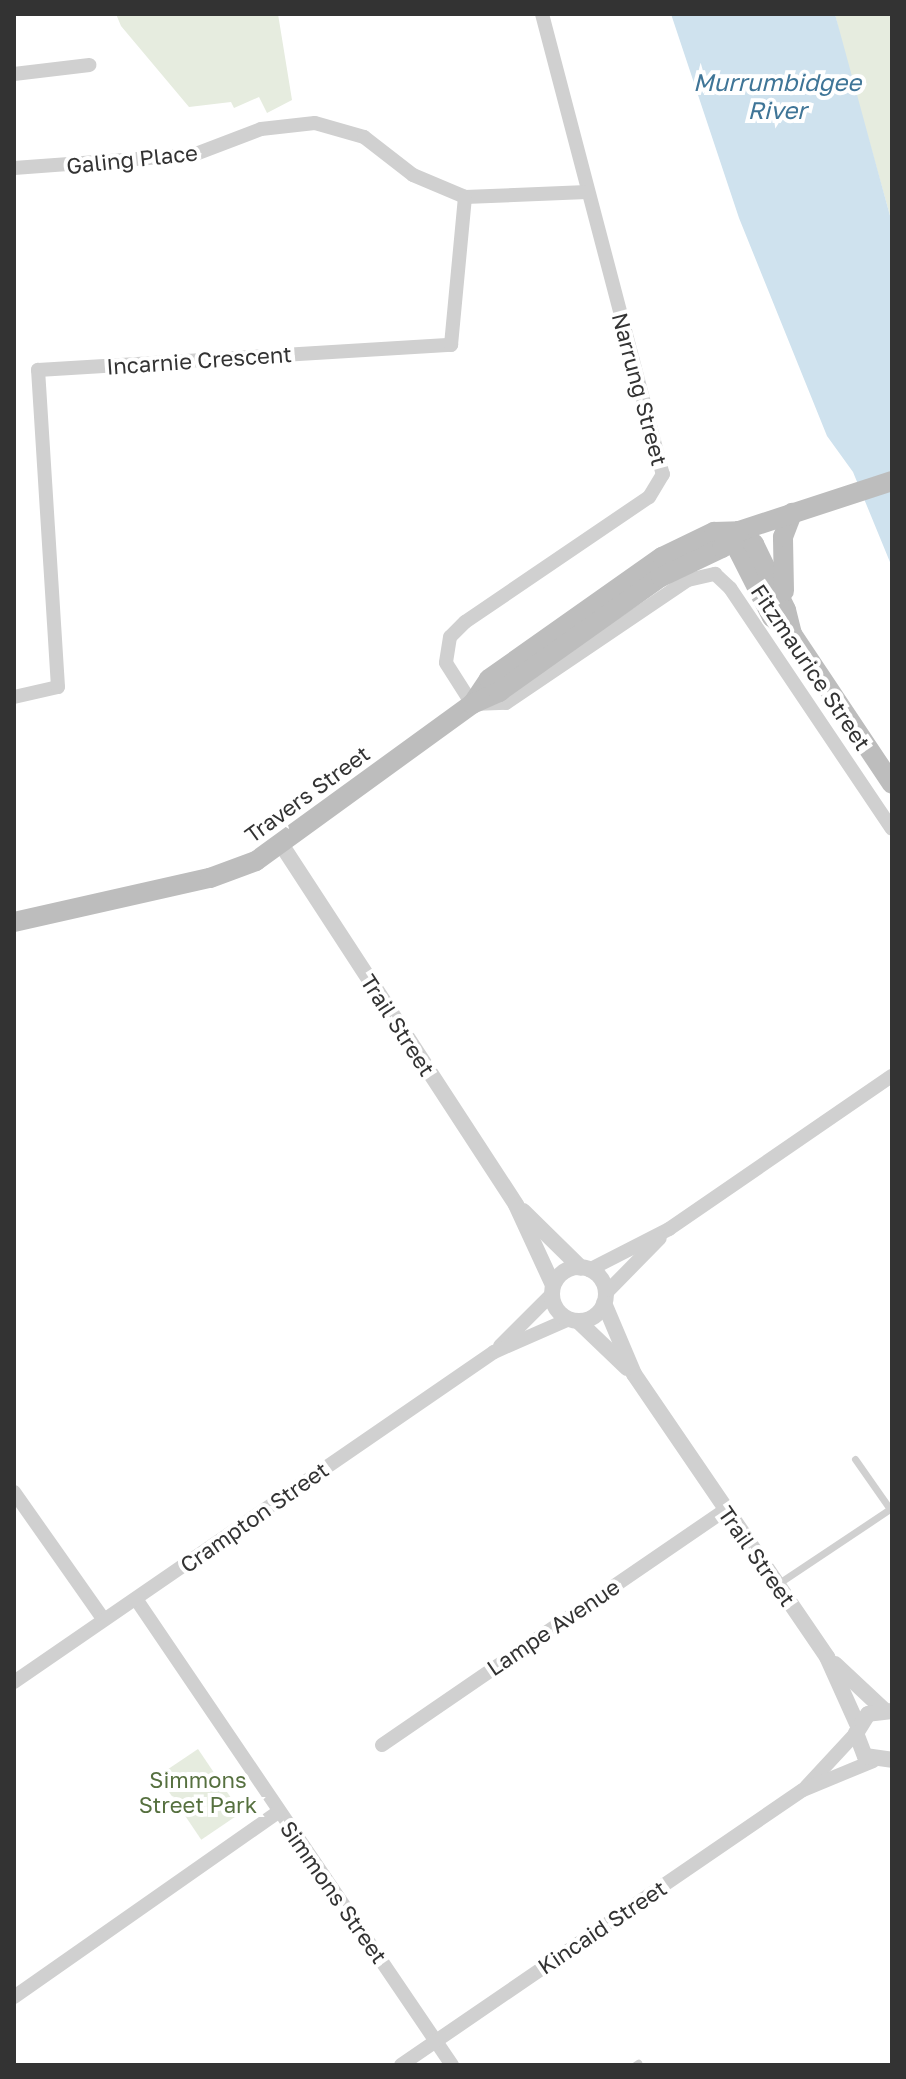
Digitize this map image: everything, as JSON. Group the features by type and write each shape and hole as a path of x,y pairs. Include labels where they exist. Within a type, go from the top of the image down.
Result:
{"main road":[{"name":"Travers Street","path":"14,922 210,878 256,861 472,704 489,679 662,557 714,532 739,531 892,481"},
{"path":"786,610 781,566 800,510"},
{"name":"Fitzmaurice Street","path":"739,531 754,544 786,610 792,634"},
{"name":"Fitzmaurice Street","path":"739,531 738,550 772,617 792,634 892,784"}],"street":[{"name":"Narrung Street","path":"472,704 444,657 456,630 649,497 662,479 661,460 587,192 542,14"},
{"path":"14,74 89,65"},
{"name":"Galing Place","path":"14,168 193,155 261,129 315,123 364,137 413,175 465,197"},
{"path":"465,197 587,192"},
{"name":"Incarnie Crescent","path":"14,697 58,687 38,370 451,345 465,197"},
{"name":"Travers Street","path":"472,704 506,703 688,580 715,574"},
{"name":"Fitzmaurice Street","path":"715,574 730,588 892,829"},
{"name":"Trail Street","path":"281,844 516,1205 552,1289"},
{"path":"669,1229 605,1298 594,1316 574,1320 556,1309 552,1289 564,1272 585,1269 669,1229 892,1076"},
{"name":"Trail Street","path":"516,1205 585,1269"},
{"path":"585,1269 601,1280 605,1298"},
{"name":"Crampton Street","path":"14,1682 494,1352 552,1289"},
{"name":"Trail Street","path":"605,1298 634,1374 827,1657 857,1730 860,1750 881,1761"},
{"name":"Trail Street","path":"574,1320 634,1374"},
{"name":"Crampton Street","path":"494,1352 574,1320"},
{"path":"14,1492 104,1620"},
{"name":"Lampe Avenue","path":"382,1745 725,1510"},
{"name":"Simmons Street","path":"136,1599 452,2065"},
{"name":"Trail Street","path":"827,1657 890,1711"},
{"path":"857,1730 868,1714 890,1711"},
{"name":"Kincaid Street","path":"401,2065 803,1790 857,1730"},
{"path":"881,1761 892,1775"},
{"name":"Kincaid Street","path":"803,1790 881,1761"},
{"path":"14,1997 278,1812"}],"lane":[{"path":"777,1584 890,1509 855,1459"}],"green space":[{"path":"116,14 278,14 292,100 267,113 259,97 234,108 231,102 189,107 121,26"},
{"path":"835,14 892,14 892,223 842,44"},
{"name":"Simmons Street Park","path":"198,1749 241,1813 201,1840 158,1776"}],"water":[{"name":"Murrumbidgee River","path":"671,14 835,14 892,223 892,567 853,472 827,436 739,218"}]}
